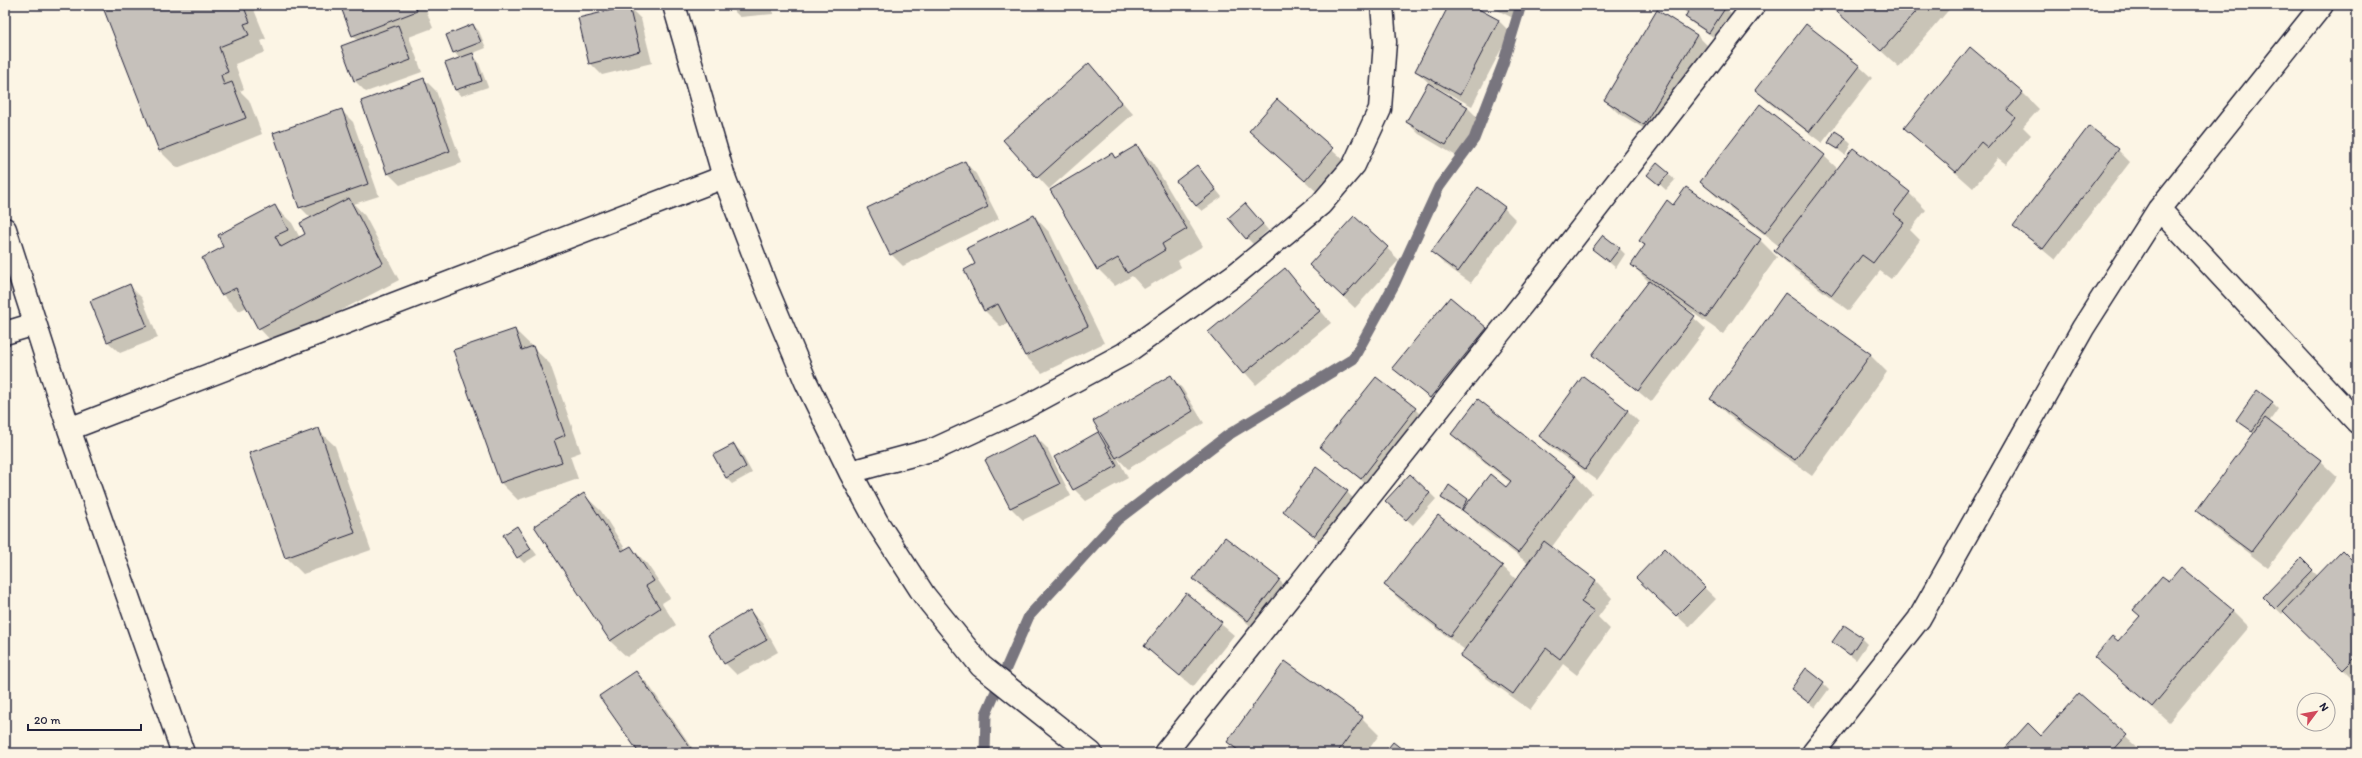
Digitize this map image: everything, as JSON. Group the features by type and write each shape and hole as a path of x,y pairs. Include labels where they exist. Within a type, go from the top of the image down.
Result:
{"street":[{"path":"674,5 724,177 806,382 850,472 877,522 924,595 981,666 1023,701 1091,753"},
{"path":"850,472 935,449 1022,409 1124,354 1236,274 1321,204 1354,165 1380,109 1385,42 1382,5"},
{"path":"1165,753 1529,296 1754,5"},
{"path":"1813,753 1918,619 2083,328 2159,208 2322,5"},
{"path":"69,429 724,177"},
{"path":"2159,208 2357,422"},
{"path":"5,229 69,429 183,753"},
{"path":"5,333 35,324"}],"building":[{"path":"102,5 243,5 250,22 244,24 249,35 219,47 228,72 221,75 224,85 232,82 246,118 159,151"},
{"path":"340,5 415,5 417,11 352,36"},
{"path":"1449,5 1471,5 1499,20 1460,95 1415,71"},
{"path":"1692,5 1723,5 1726,7 1709,33 1685,17"},
{"path":"1829,5 1922,5 1881,51"},
{"path":"629,6 640,51 589,64 578,18"},
{"path":"1657,10 1697,35 1644,125 1604,100"},
{"path":"473,24 481,42 453,53 446,35"},
{"path":"1806,24 1860,66 1809,132 1755,90"},
{"path":"398,25 411,60 354,81 341,46"},
{"path":"1970,47 2023,92 2007,110 2015,117 1988,148 1981,142 1956,172 1904,128"},
{"path":"473,53 482,81 455,90 445,63"},
{"path":"1089,63 1122,102 1037,178 1003,140"},
{"path":"424,78 450,151 387,174 361,101"},
{"path":"1428,83 1468,107 1446,145 1406,122"},
{"path":"1277,99 1333,148 1305,181 1249,131"},
{"path":"1760,104 1825,155 1765,233 1700,182"},
{"path":"342,109 368,184 299,208 273,133"},
{"path":"2089,126 2119,149 2043,249 2013,226"},
{"path":"1835,131 1846,138 1838,149 1828,143"},
{"path":"1137,145 1187,229 1162,244 1165,250 1127,273 1118,258 1097,270 1050,190 1112,153 1115,158"},
{"path":"1853,148 1910,192 1893,214 1904,222 1873,263 1862,255 1832,295 1774,251"},
{"path":"965,161 988,207 890,255 867,208"},
{"path":"1657,163 1669,173 1659,185 1647,175"},
{"path":"1197,165 1216,190 1196,206 1176,181"},
{"path":"1478,187 1505,207 1458,272 1431,252"},
{"path":"1686,187 1761,239 1706,318 1631,265 1645,245 1639,241 1667,200 1673,205"},
{"path":"349,198 383,263 258,329 236,288 221,295 202,258 223,247 218,235 275,205 288,230 275,236 281,247 305,234 300,223"},
{"path":"1245,203 1263,224 1246,239 1228,218"},
{"path":"1034,215 1088,326 1025,356 998,304 984,311 964,270 975,264 967,248"},
{"path":"1354,216 1388,247 1343,297 1309,265"},
{"path":"1603,235 1620,248 1609,262 1592,249"},
{"path":"1285,268 1320,311 1243,374 1208,332"},
{"path":"1649,281 1695,316 1638,391 1592,355"},
{"path":"130,284 147,326 107,342 90,301"},
{"path":"1785,293 1871,354 1795,460 1710,399"},
{"path":"1450,297 1487,328 1430,398 1392,368"},
{"path":"515,329 522,350 533,346 565,435 554,440 562,462 500,483 453,350"},
{"path":"1171,375 1193,411 1116,458 1093,421"},
{"path":"1583,376 1628,410 1585,469 1539,436"},
{"path":"1376,377 1416,408 1361,479 1320,447"},
{"path":"2257,390 2273,402 2252,431 2236,420"},
{"path":"1478,399 1576,476 1518,553 1462,510 1490,474 1506,487 1511,481 1451,434"},
{"path":"2265,418 2321,460 2251,552 2196,511"},
{"path":"319,428 355,533 285,558 249,453"},
{"path":"1098,432 1117,466 1073,490 1054,457"},
{"path":"1035,434 1060,484 1010,508 985,460"},
{"path":"734,444 746,467 726,478 713,455"},
{"path":"1316,467 1348,491 1314,536 1283,511"},
{"path":"1410,474 1430,493 1406,520 1385,501"},
{"path":"1449,485 1468,499 1461,510 1441,498"},
{"path":"584,493 622,551 631,546 654,581 646,586 660,608 610,641 534,526"},
{"path":"1438,515 1503,566 1450,636 1384,585"},
{"path":"517,526 531,549 517,558 503,535"},
{"path":"1225,537 1280,579 1248,621 1193,579"},
{"path":"1544,541 1596,580 1581,602 1594,611 1560,659 1546,648 1513,694 1460,656"},
{"path":"1665,548 1705,587 1676,616 1636,578"},
{"path":"2342,550 2357,565 2357,656 2343,670 2283,611"},
{"path":"2301,558 2313,570 2275,609 2263,597"},
{"path":"2181,567 2233,610 2152,707 2094,657 2112,636 2118,641 2140,616 2133,610 2162,576 2169,581"},
{"path":"1186,593 1222,622 1180,676 1144,646"},
{"path":"750,610 767,640 724,664 708,635"},
{"path":"1844,625 1862,637 1850,655 1832,642"},
{"path":"1285,661 1363,717 1337,753 1242,753 1227,742"},
{"path":"1806,668 1824,682 1809,703 1791,689"},
{"path":"636,671 694,753 639,753 599,696"},
{"path":"2079,693 2127,735 2111,753 2001,753 2028,723 2041,736"},
{"path":"1393,742 1407,753 1384,753"}],"waterway":[{"path":"985,753 986,714 1029,616 1117,520 1228,435 1353,359 1395,283 1439,187 1474,139 1503,64 1521,5"}]}
